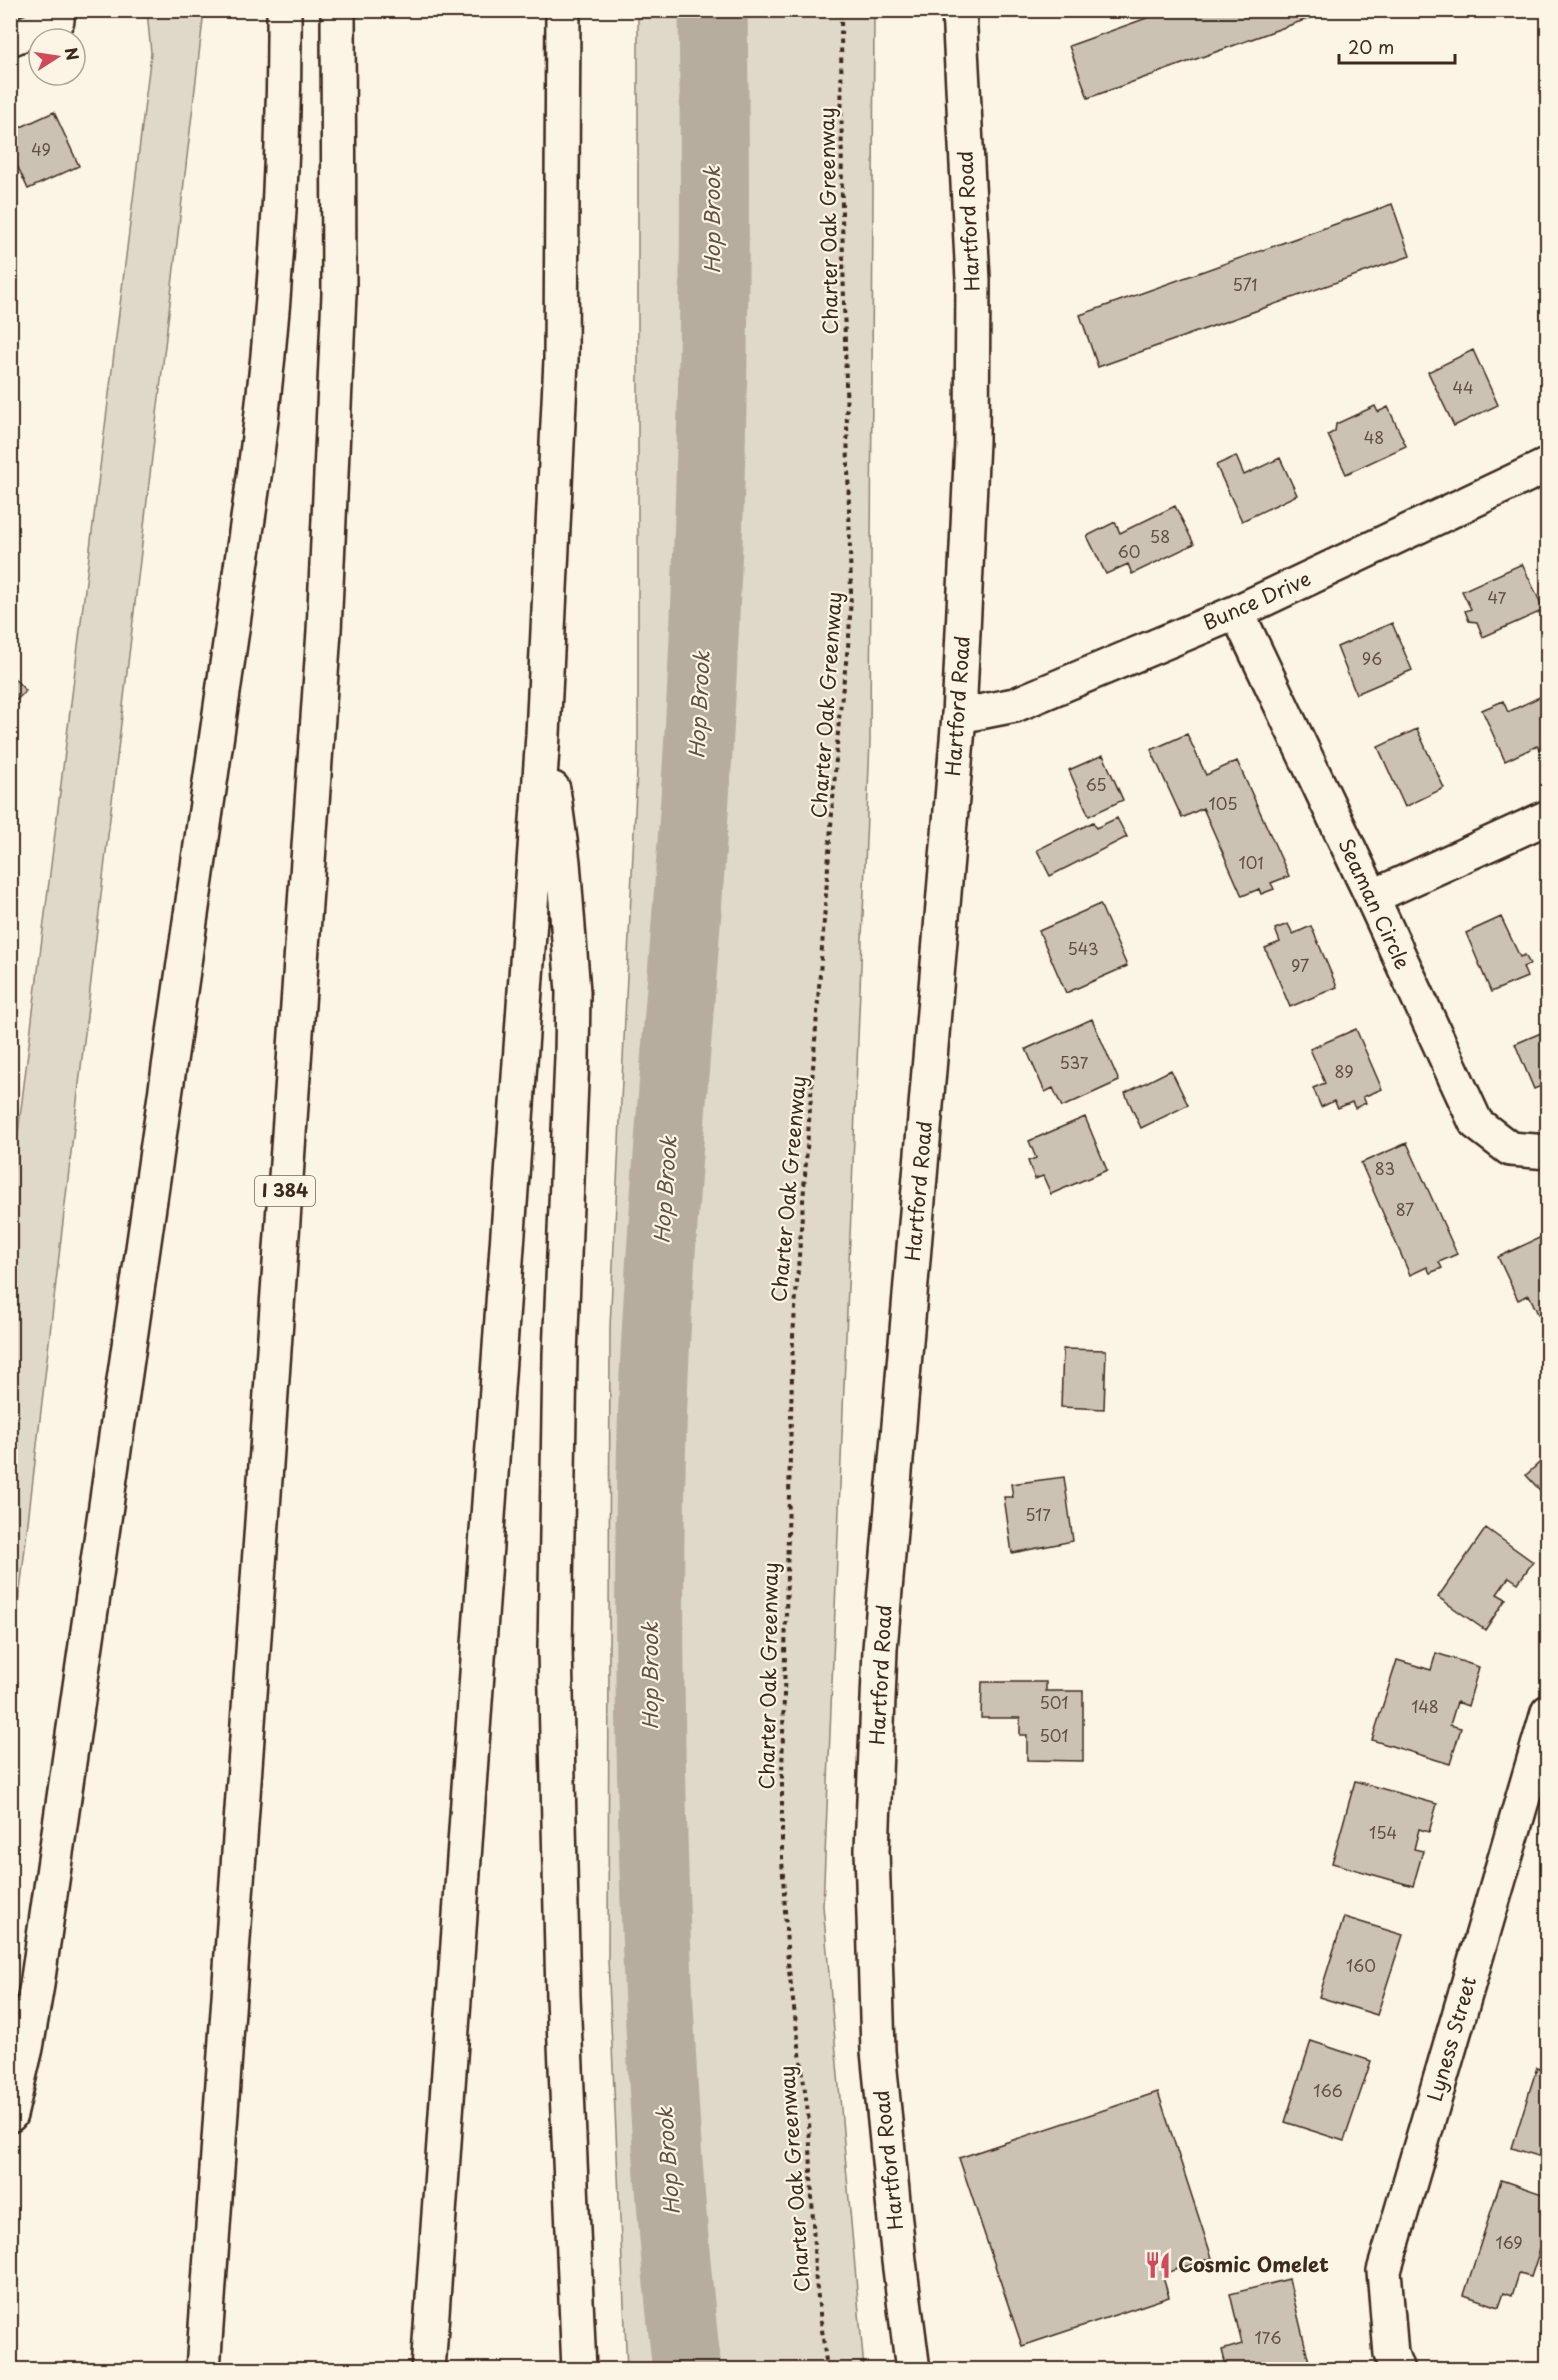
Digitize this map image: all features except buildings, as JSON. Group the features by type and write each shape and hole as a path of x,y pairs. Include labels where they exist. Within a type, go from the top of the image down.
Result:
{"main road":[{"path":"10,2115 26,2048 37,1985 257,459 277,276 282,187 284,10"},
{"name":"I 384","path":"203,2370 324,619 339,294 338,10"},
{"path":"428,2370 543,735 561,360 564,10"},
{"name":"Hartford Road","path":"913,2370 899,2260 878,2051 872,1850 880,1650 959,716 972,441 973,280 959,10"},
{"path":"10,39 55,15"},
{"name":"Bunce Drive","path":"959,716 1015,705 1237,612 1548,465"},
{"name":"Seaman Circle","path":"1237,612 1476,1123 1510,1149 1548,1152"},
{"path":"543,735 563,862 573,992 560,1355 555,1649 563,1997 579,2370"},
{"path":"1372,897 1548,817"},
{"name":"Lyness Street","path":"1397,2370 1391,2354 1384,2271 1548,1712"}],"path":[{"name":"Charter Oak Greenway","path":"826,2370 815,2273 809,2121 788,1963 783,1868 782,1774 793,1336 839,718 849,638 851,592 842,218 841,10"}],"shaded area":[{"path":"147,11 204,11 11,1668 11,1190 151,53"},
{"path":"638,11 874,11 870,741 823,1906 864,2369 627,2369 608,1960 610,1327 638,750"}],"waterway":[{"name":"Hop Brook","path":"687,2370 665,2121 659,1996 651,1748 650,1561 658,1294 694,814 708,553 714,282 713,10"}],"place":[{"name":"Cosmic Omelet","path":"1158,2265"}]}
